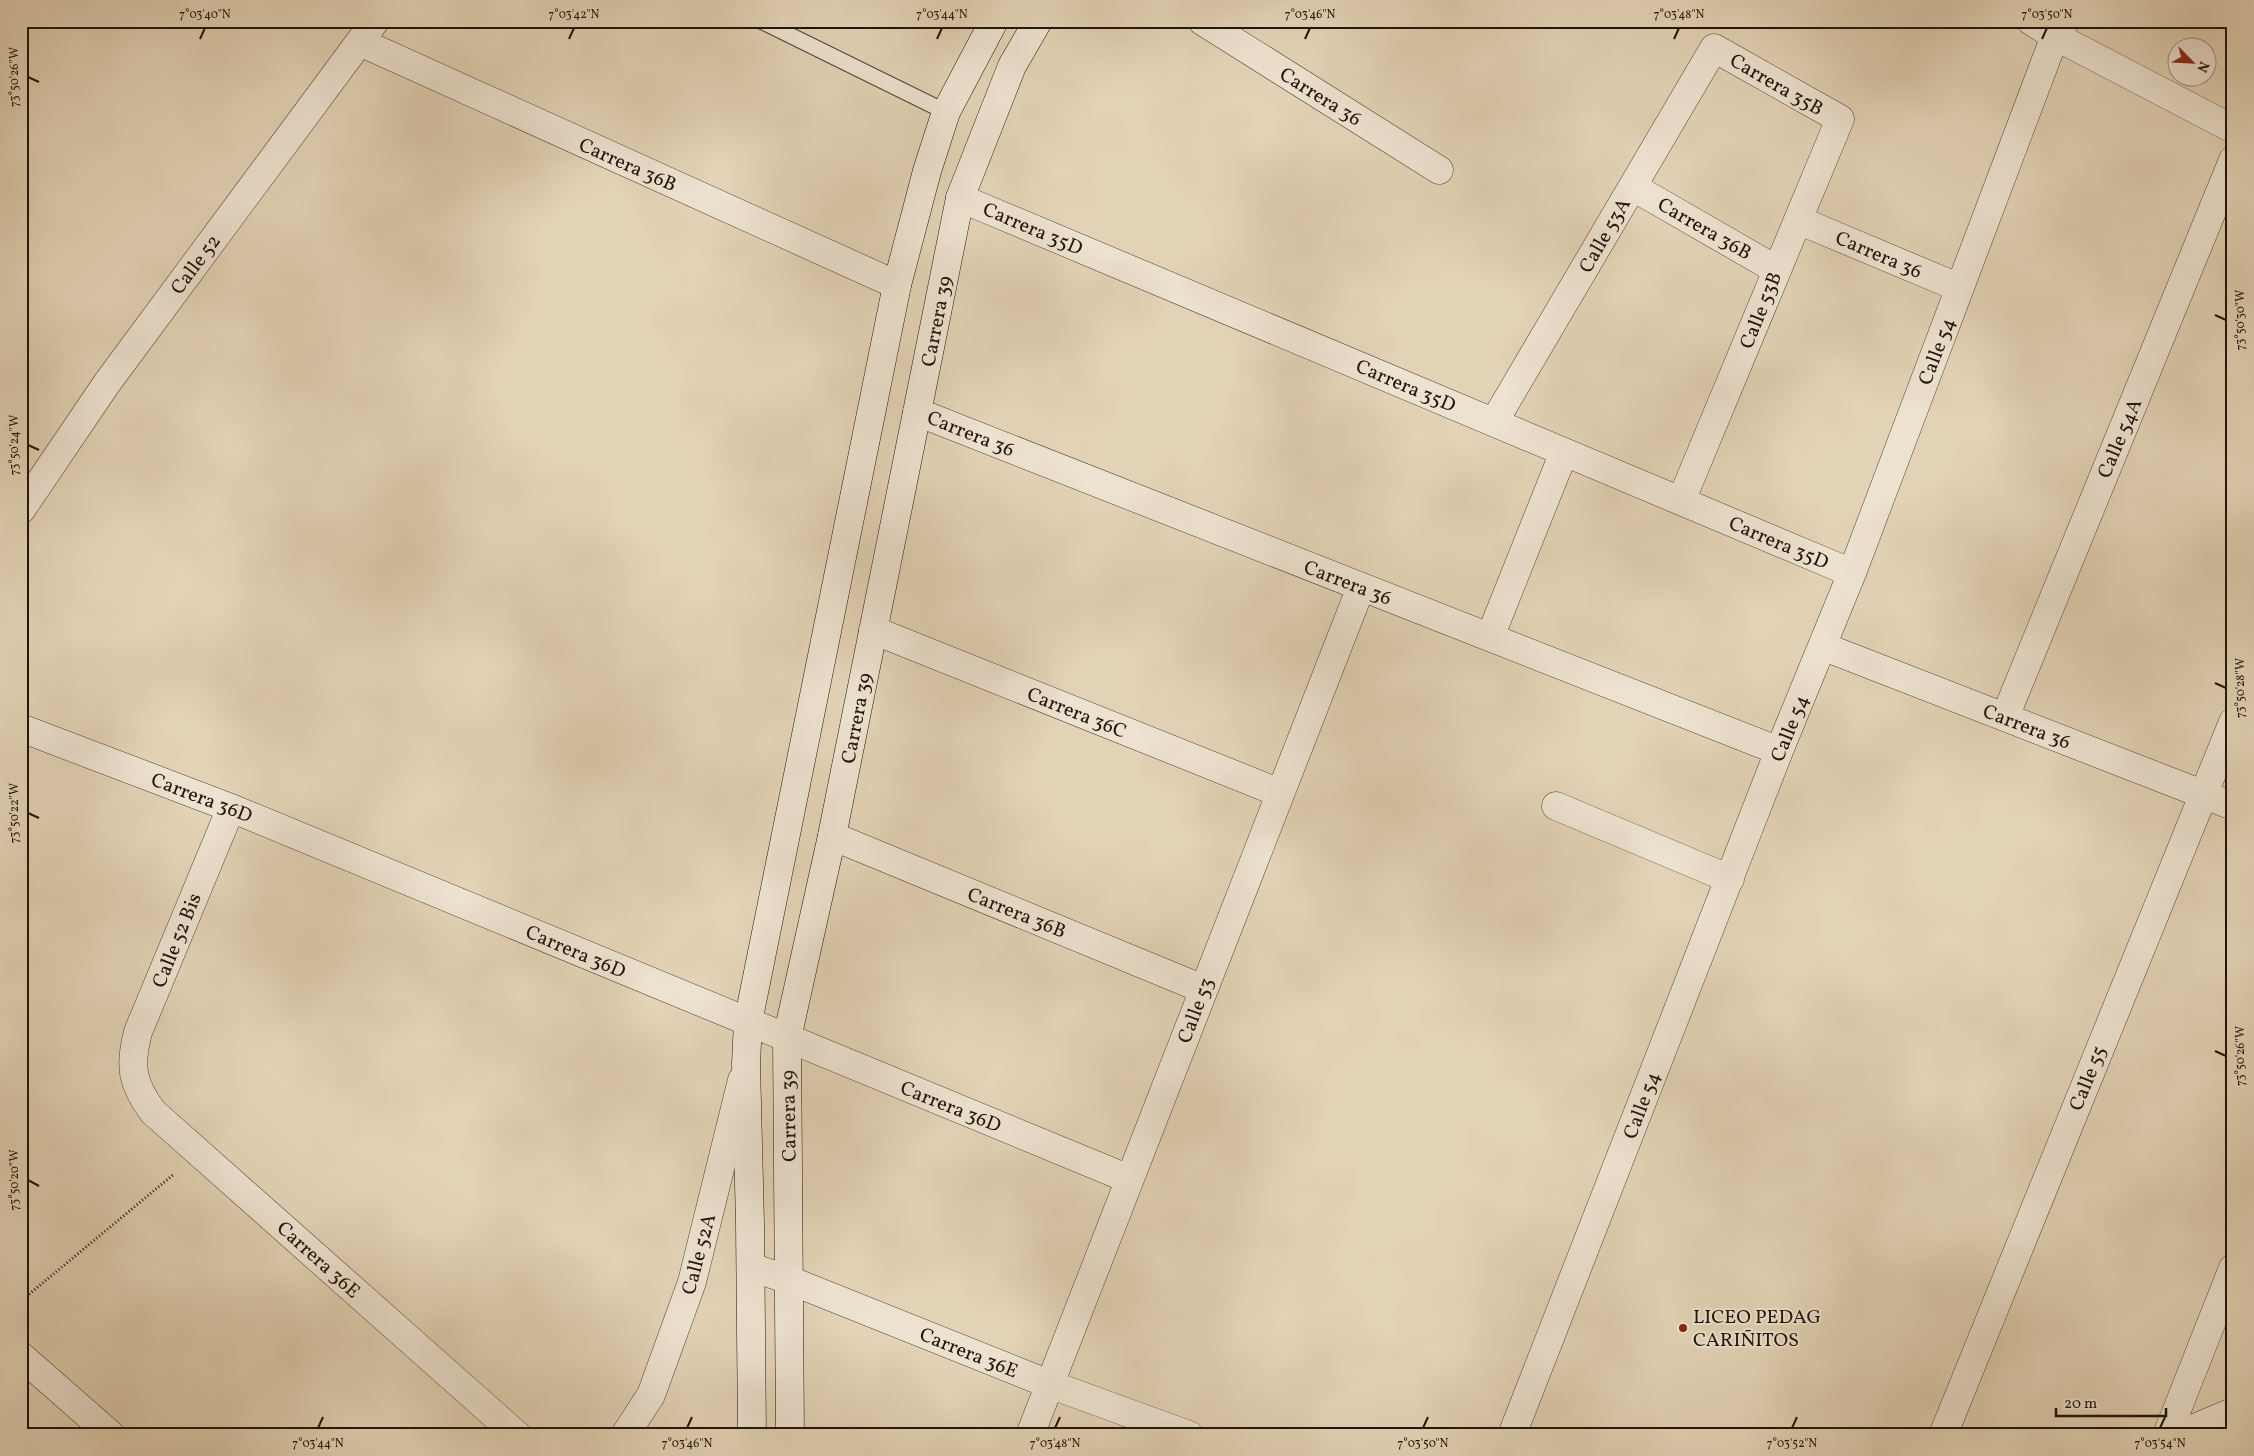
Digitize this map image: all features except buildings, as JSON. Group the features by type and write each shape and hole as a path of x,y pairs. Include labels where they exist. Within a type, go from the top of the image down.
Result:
{"street":[{"name":"Carrera 39","path":"752,1435 751,1267 746,1064 748,1022 897,285 926,171 946,112 994,21"},
{"name":"Carrera 39","path":"790,1435 787,1038 832,836 960,198 1012,66 1038,21"},
{"name":"Carrera 36","path":"1202,21 1439,170"},
{"path":"2031,21 2060,29 2233,129"},
{"name":"Calle 54","path":"1512,1435 1779,751 1852,573 2060,29"},
{"name":"Carrera 36B","path":"368,32 897,285"},
{"name":"Calle 52","path":"21,510 107,383 368,32"},
{"name":"Carrera 35B","path":"1714,48 1840,119"},
{"name":"Calle 53A","path":"1494,422 1714,48"},
{"name":"Calle 53B","path":"1681,501 1840,119"},
{"name":"Calle 54A","path":"2005,717 2233,160"},
{"name":"Carrera 36B","path":"1633,186 1777,270"},
{"name":"Carrera 35D","path":"960,198 1852,573"},
{"name":"Carrera 36","path":"1798,220 1960,288"},
{"name":"Carrera 36","path":"917,412 1779,751"},
{"path":"1490,637 1564,452"},
{"name":"Calle 53","path":"1030,1435 1361,586"},
{"name":"Carrera 36C","path":"873,630 1280,793"},
{"name":"Carrera 36","path":"1822,646 2233,806"},
{"name":"Calle 55","path":"1942,1435 2233,722"},
{"name":"Carrera 36D","path":"21,728 230,808 1129,1179"},
{"path":"1556,806 1730,879"},
{"name":"Calle 52 Bis","path":"134,1075 133,1053 138,1032 230,808"},
{"name":"Carrera 36B","path":"832,836 1203,989"},
{"name":"Calle 52A","path":"625,1435 652,1395 692,1282 746,1064"},
{"name":"Carrera 36E","path":"134,1075 140,1095 153,1112 517,1435"},
{"name":"Carrera 36E","path":"751,1267 789,1280 1049,1384 1189,1435"},
{"path":"2167,1435 2233,1268"},
{"path":"21,1356 111,1435"},
{"path":"2178,1435 2233,1412"}],"lane":[{"path":"761,21 946,112"}],"path":[{"path":"21,1301 200,1153"}],"place":[{"name":"LICEO PEDAG CARIÑITOS","path":"1683,1328"}]}
